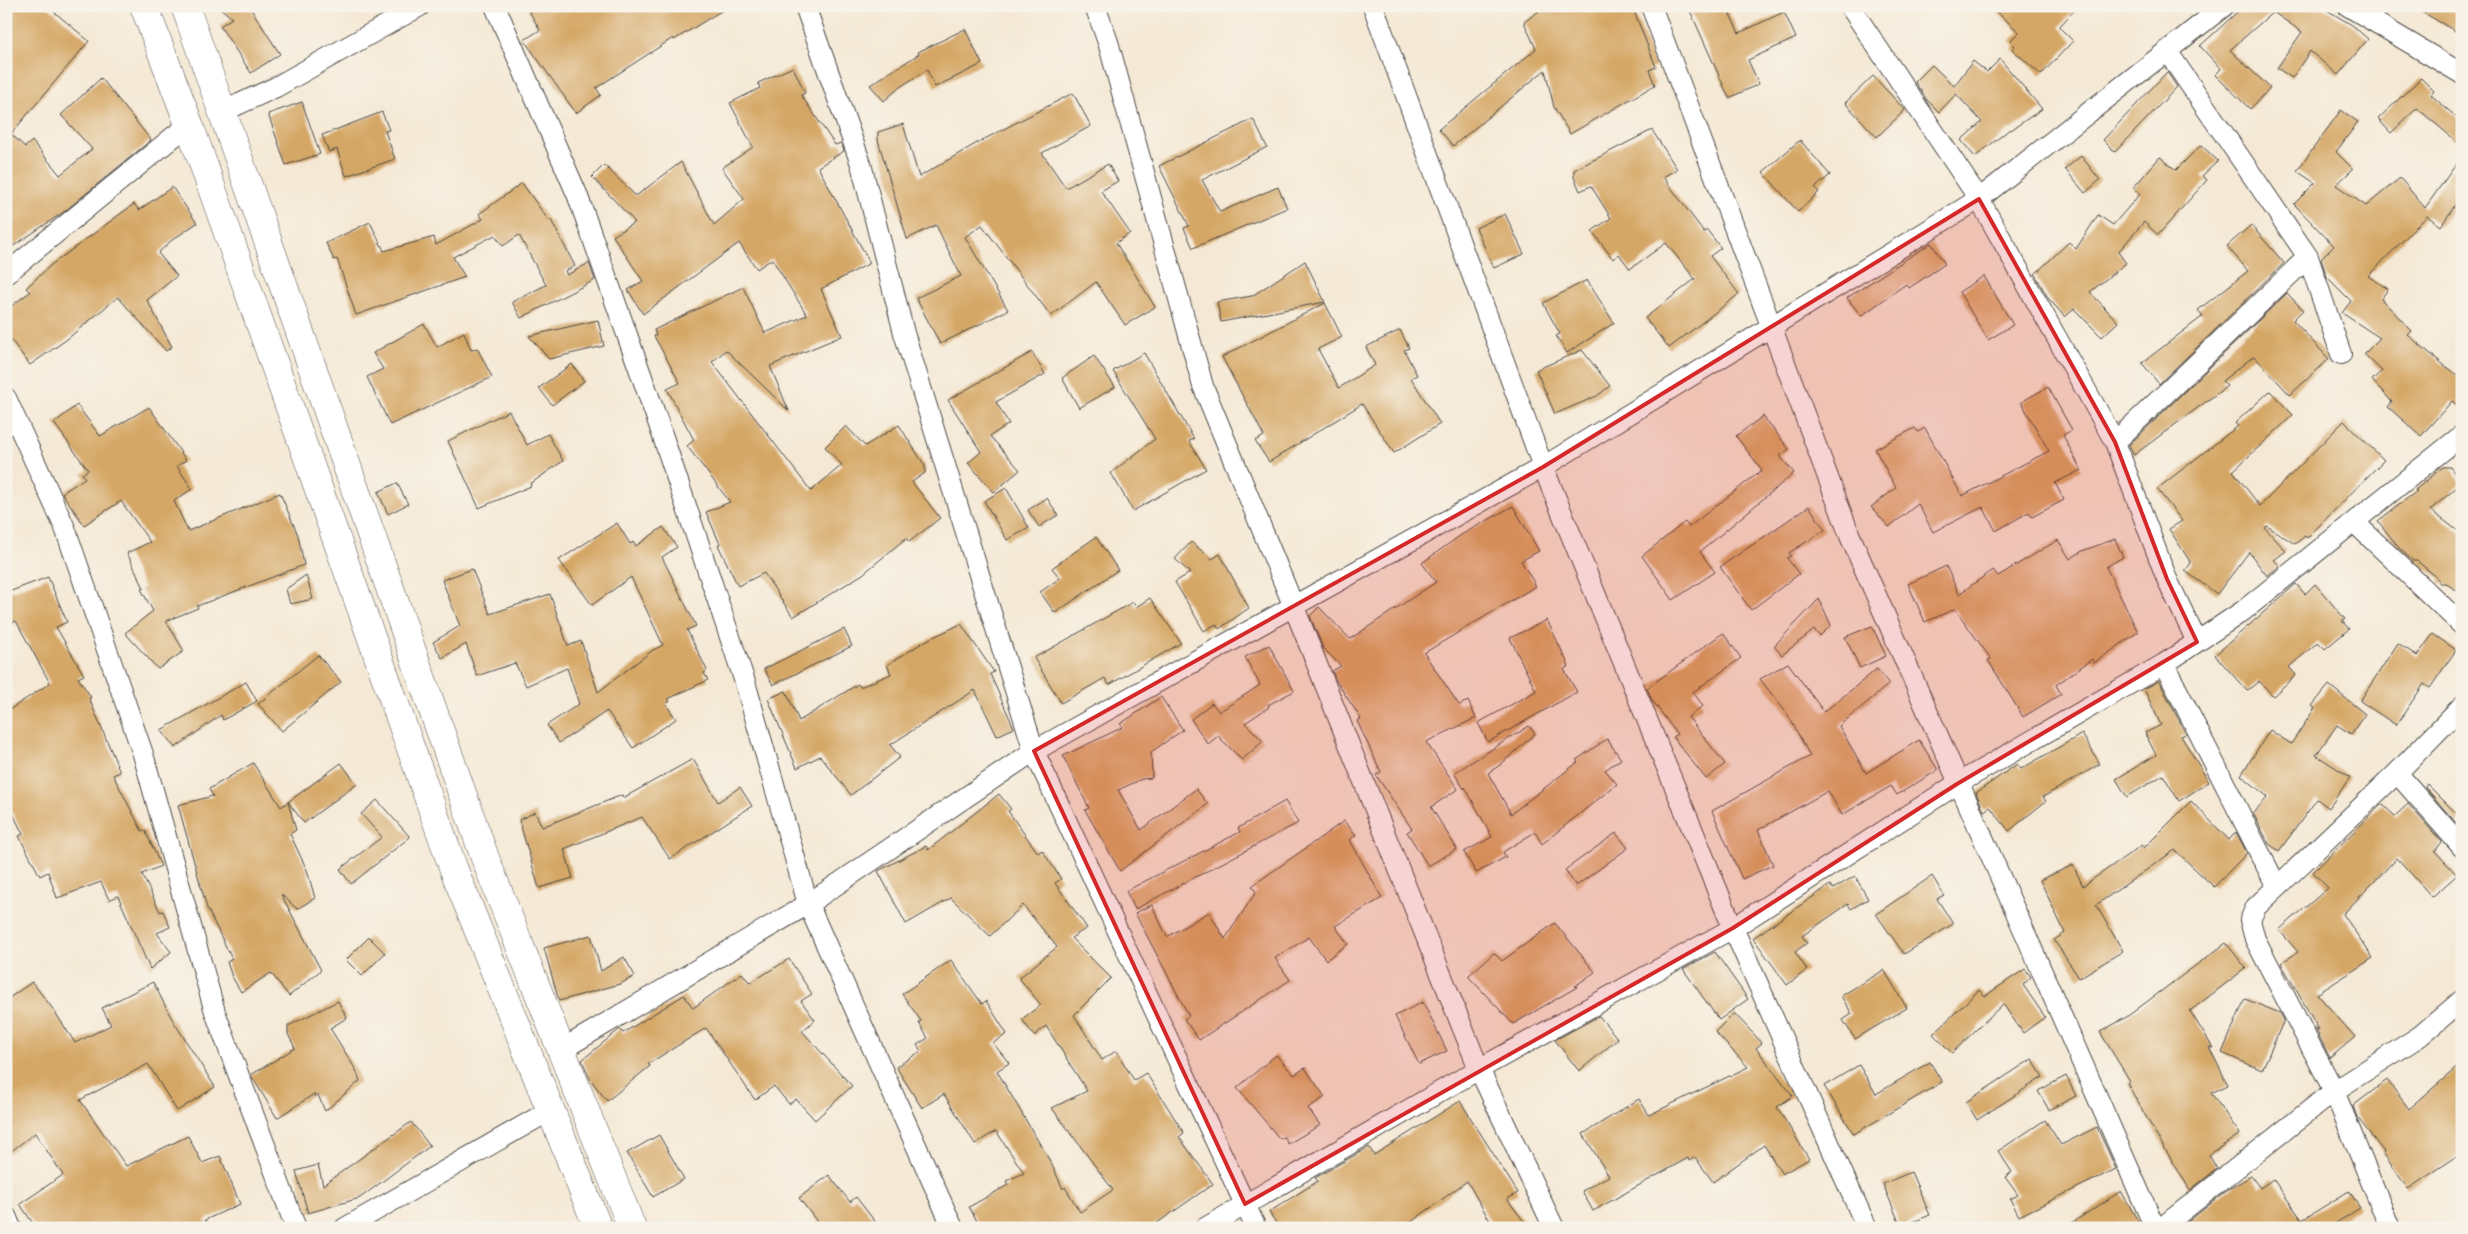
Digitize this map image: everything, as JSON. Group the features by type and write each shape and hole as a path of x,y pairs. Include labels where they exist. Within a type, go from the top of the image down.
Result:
{"main road":[{"path":"144,6 189,124 454,870 549,1111 598,1228"},
{"path":"185,6 485,858 632,1228"}],"street":[{"path":"222,112 276,87 420,6"},
{"path":"495,6 577,194 658,422 745,682 808,904 953,1228"},
{"path":"805,6 861,164 904,333 1034,751 1256,1228"},
{"path":"1095,6 1108,42 1203,386 1294,606 1479,1068 1554,1228"},
{"path":"1373,6 1543,467 1733,928 1867,1228"},
{"path":"1651,6 1850,536 1957,784 2155,1228"},
{"path":"561,1050 808,904 1034,751 1543,467 1979,198 2224,6"},
{"path":"2348,6 2462,74"},
{"path":"1851,8 1979,198 2115,442 2167,579 2197,642"},
{"path":"2168,51 2308,256 2341,354"},
{"path":"6,274 189,124"},
{"path":"2115,442 2308,256"},
{"path":"6,398 65,528 142,754 215,1012 296,1228"},
{"path":"1205,1228 1479,1068 1733,928 1957,784 2164,664 2243,611 2462,435"},
{"path":"2354,522 2462,625"},
{"path":"2164,664 2277,887"},
{"path":"2390,1228 2334,1091 2255,939 2250,920 2256,908 2397,773 2462,706"},
{"path":"2397,773 2462,847"},
{"path":"2162,1228 2334,1091 2420,1036 2462,1000"},
{"path":"345,1228 549,1111"},
{"path":"6,1216 11,1228"}],"highlighted area":[{"path":"1979,199 2115,442 2167,579 2197,642 1957,784 1733,928 1245,1204 1034,751 1543,467"}],"building":[{"path":"6,6 47,6 89,41 11,134 25,147 32,141 60,175 92,149 61,115 101,78 151,140 65,211 6,251"},
{"path":"218,6 249,6 280,54 251,73 220,26 232,18"},
{"path":"526,6 729,6 674,40 673,38 596,88 601,95 576,113 524,40 540,30"},
{"path":"1546,6 1632,6 1656,67 1649,70 1655,85 1570,134 1554,107 1545,70 1453,146 1439,129 1536,49 1524,22"},
{"path":"1688,6 1726,6 1739,33 1784,12 1796,38 1748,60 1759,84 1729,98"},
{"path":"1990,6 2078,6 2059,27 2073,41 2041,75 2012,49 2015,46 2010,41 2019,32"},
{"path":"2244,6 2320,6 2352,25 2368,39 2338,75 2310,51 2292,78 2277,68 2302,32 2273,12 2230,50 2270,88 2250,109 2215,75 2221,69 2200,46"},
{"path":"2412,6 2462,6 2462,35"},
{"path":"965,29 982,64 935,87 927,70 900,87 884,101 870,85 919,54 918,52"},
{"path":"2000,59 2042,109 2010,129 1975,157 1961,140 1982,122 1956,94 1939,112 1927,100 1915,82 1932,65 1954,86 1973,61 1987,72"},
{"path":"793,67 805,93 801,95 835,145 841,143 844,151 818,167 870,263 821,289 842,336 770,366 789,411 726,350 712,362 811,491 842,465 825,447 846,426 865,446 899,425 925,466 925,473 912,482 940,518 909,542 906,538 863,574 793,617 764,573 738,586 718,545 720,544 706,512 730,502 687,446 694,440 667,389 680,383 654,336 656,335 654,330 743,287 765,333 807,315 772,259 757,269 739,243 643,314 628,290 643,281 613,236 635,222 592,177 604,165 636,196 681,162 714,225 744,199 722,168 753,147 730,103 760,88 758,83"},
{"path":"2167,72 2177,87 2115,152 2103,140"},
{"path":"1873,76 1905,110 1877,137 1845,103"},
{"path":"2421,78 2434,91 2431,95 2462,122 2462,146 2417,108 2391,133 2378,119"},
{"path":"1073,93 1091,126 1042,153 1066,188 1108,164 1118,181 1101,191 1130,233 1116,243 1155,307 1125,325 1096,282 1051,316 982,225 965,237 1008,310 940,344 916,298 961,276 936,225 907,239 878,140 878,132 903,124 919,177 977,143"},
{"path":"302,102 320,154 286,165 268,114"},
{"path":"2341,110 2358,122 2336,152 2353,169 2336,185 2366,206 2400,178 2425,208 2462,156 2462,195 2441,226 2427,216 2368,276 2388,289 2381,299 2412,331 2408,335 2462,380 2462,409 2452,401 2421,436 2388,407 2392,402 2372,380 2382,371 2364,354 2380,338 2342,313 2351,301 2327,277 2321,259 2334,246 2294,204 2315,183 2297,171"},
{"path":"382,112 389,130 385,131 395,159 346,176 337,149 329,152 322,135"},
{"path":"1253,119 1267,147 1202,180 1220,212 1278,187 1287,208 1193,248 1184,228 1189,226 1159,166"},
{"path":"1652,130 1677,169 1663,177 1704,232 1707,230 1721,248 1710,256 1739,294 1669,348 1645,318 1695,279 1666,243 1630,269 1619,254 1613,259 1592,231 1611,218 1591,186 1580,191 1574,177 1574,170"},
{"path":"1800,140 1830,175 1815,188 1819,192 1798,212 1763,172"},
{"path":"2201,145 2218,161 2202,176 2207,180 2158,235 2144,222 2118,252 2126,263 2090,292 2118,322 2102,337 2074,309 2065,317 2048,298 2035,274 2069,242 2076,249 2098,215 2113,225 2140,194 2133,188 2160,157 2176,170"},
{"path":"2081,156 2100,180 2085,193 2065,169"},
{"path":"522,183 549,221 551,220 575,266 565,271 567,275 589,263 595,280 521,318 512,302 546,285 519,235 503,246 495,235 453,257 465,277 356,315 337,259 334,260 326,243 370,222 384,251 434,237 436,245 483,219 479,214"},
{"path":"172,187 197,223 172,240 158,253 177,276 147,300 172,347 166,351 118,297 66,340 30,365 6,333 6,310 30,292 26,288 51,265 134,204 139,210"},
{"path":"1505,214 1524,254 1494,268 1476,228"},
{"path":"2251,225 2284,263 2159,384 2142,363 2203,316 2198,310 2248,271 2227,246"},
{"path":"1931,243 1945,264 1909,288 1906,284 1861,316 1847,298"},
{"path":"1305,261 1325,302 1221,322 1217,302 1252,296"},
{"path":"1984,276 2013,325 1988,340 1959,292"},
{"path":"1587,280 1614,323 1567,353 1556,336 1560,334 1543,303"},
{"path":"2287,293 2303,310 2293,320 2329,359 2290,395 2254,356 2222,381 2227,386 2134,455 2129,445"},
{"path":"1325,303 1342,337 1318,349 1339,388 1375,365 1366,347 1400,330 1409,348 1404,350 1417,375 1411,378 1440,424 1394,453 1362,404 1269,462 1255,441 1264,436 1222,357"},
{"path":"598,320 604,346 549,359 529,336"},
{"path":"424,324 437,347 464,332 471,350 477,348 492,377 390,425 367,377 383,369 373,353"},
{"path":"1582,350 1610,386 1597,396 1555,414 1536,370"},
{"path":"1032,352 1045,374 996,402 1009,424 990,436 1020,470 994,492 968,463 981,452 948,400"},
{"path":"1144,353 1194,439 1189,441 1206,469 1133,511 1111,473 1155,439 1113,371"},
{"path":"1094,356 1115,387 1079,408 1062,378"},
{"path":"572,364 584,381 552,405 539,388"},
{"path":"2048,387 2072,430 2063,435 2081,470 2055,483 2064,500 2032,517 2029,512 1996,531 1983,507 1933,532 1918,504 1889,527 1871,507 1896,488 1875,449 1915,428 1918,432 1925,428 1962,496 2049,451 2021,402"},
{"path":"2270,391 2293,415 2233,471 2260,506 2344,421 2384,460 2307,538 2305,536 2295,544 2267,526 2265,528 2286,551 2274,560 2280,566 2267,576 2249,552 2217,594 2185,571 2191,563 2169,529 2182,521 2157,489 2238,426 2235,423"},
{"path":"77,405 100,436 149,407 186,460 177,466 192,489 174,501 188,531 280,493 298,535 304,565 197,606 198,608 166,621 184,651 158,669 125,633 153,611 141,589 144,588 127,553 150,542 121,501 84,525 62,493 85,478 82,474 88,470 54,423"},
{"path":"509,411 527,445 548,434 563,461 530,484 531,486 479,508 448,441"},
{"path":"1763,416 1789,449 1780,456 1794,473 1700,552 1715,572 1673,600 1642,556 1685,522 1689,527 1762,470 1736,436"},
{"path":"2443,467 2450,467 2462,483 2430,510 2462,534 2462,594 2445,583 2439,583 2439,579 2417,561 2413,561 2399,548 2378,521 2417,491 2415,490"},
{"path":"397,483 408,504 388,514 378,492"},
{"path":"1006,488 1029,528 1007,540 984,501"},
{"path":"1047,498 1058,515 1039,527 1028,510"},
{"path":"1513,506 1539,551 1521,561 1536,586 1424,653 1459,705 1468,701 1476,718 1426,742 1458,789 1431,807 1457,849 1428,866 1407,832 1412,829 1376,775 1381,772 1357,721 1361,719 1332,671 1341,666 1323,648 1310,616 1319,607 1350,639 1436,582 1422,563 1461,535"},
{"path":"1809,506 1825,530 1789,553 1791,556 1787,558 1799,574 1751,610 1720,567"},
{"path":"617,523 630,544 633,542 636,546 663,527 677,547 662,557 696,626 687,630 707,670 704,673 708,680 668,699 670,701 666,704 676,719 633,748 607,711 559,743 547,725 579,704 567,668 526,686 515,663 477,676 466,644 442,658 433,642 460,626 442,580 472,569 490,614 550,594 568,646 581,641 598,692 653,650 663,645 631,577 592,605 559,560"},
{"path":"1096,537 1118,570 1055,613 1040,592 1060,578 1052,568"},
{"path":"2115,539 2123,557 2106,567 2138,632 2094,663 2092,659 2056,685 2061,694 2023,717 1988,660 1991,659 1955,609 1925,622 1908,584 1946,566 1959,594 1993,570 1998,576 2058,540 2070,559 2082,551"},
{"path":"1191,542 1212,559 1220,554 1249,608 1219,629 1216,624 1204,631 1175,582 1190,573 1175,559"},
{"path":"306,575 313,599 290,604 286,589"},
{"path":"48,577 67,622 56,627 84,675 78,678 91,697 89,698 120,772 113,775 142,831 145,830 161,866 142,874 160,912 163,911 170,927 157,933 171,952 150,969 118,896 109,900 101,882 57,898 48,872 40,876 19,836 23,834 6,800 6,712 50,683 16,621 6,625 6,593"},
{"path":"2296,584 2305,594 2315,584 2345,619 2342,621 2349,629 2325,649 2318,642 2289,667 2296,675 2273,696 2259,681 2247,691 2215,655"},
{"path":"1150,598 1181,643 1109,685 1105,678 1061,703 1034,658 1133,602 1136,607"},
{"path":"1819,599 1831,625 1820,636 1814,630 1782,655 1774,646"},
{"path":"1547,620 1569,666 1564,669 1577,692 1488,742 1478,723 1536,691 1510,638"},
{"path":"961,624 994,672 990,674 1014,728 997,736 975,690 890,745 900,757 851,795 820,756 797,768 768,699 786,691 799,721 858,684 860,687 891,674 887,665 927,640"},
{"path":"1872,626 1886,656 1860,668 1845,637"},
{"path":"844,629 852,646 773,685 764,669"},
{"path":"1723,633 1741,658 1693,692 1703,706 1688,717 1725,764 1706,779 1673,737 1677,734 1652,700 1647,688"},
{"path":"2433,634 2456,650 2430,688 2424,684 2396,725 2360,701 2398,643 2417,656"},
{"path":"1269,645 1294,691 1268,705 1269,707 1245,723 1263,741 1242,760 1218,736 1208,744 1191,719 1212,703 1219,712 1260,685 1245,657"},
{"path":"318,655 341,682 282,731 258,704"},
{"path":"1788,663 1824,712 1877,669 1889,684 1839,726 1866,773 1919,740 1938,770 1897,795 1891,786 1842,815 1828,791 1758,830 1773,865 1742,879 1712,811 1810,756 1788,715 1760,679"},
{"path":"2159,681 2186,734 2181,736 2209,782 2179,801 2163,775 2127,797 2116,779 2156,755 2145,733 2161,725 2144,689"},
{"path":"246,682 257,701 223,720 221,715 175,748 161,730"},
{"path":"2329,685 2365,714 2351,734 2337,725 2316,755 2350,777 2329,808 2317,799 2279,851 2269,844 2253,813 2268,797 2241,775 2270,730 2291,744 2315,708 2312,706"},
{"path":"1161,697 1183,730 1151,752 1152,778 1142,779 1118,790 1141,830 1196,789 1208,804 1120,871 1085,810 1089,808 1063,756 1123,727 1120,724"},
{"path":"1529,726 1535,734 1500,765 1488,773 1511,814 1578,762 1576,760 1607,739 1621,759 1605,770 1617,784 1542,844 1535,832 1503,852 1506,857 1476,873 1464,852 1492,837 1465,787 1464,789 1454,773"},
{"path":"2082,734 2100,764 2043,797 2046,801 2009,831 1990,807 1984,811 1976,793 2017,764 2021,769"},
{"path":"693,759 718,802 740,787 752,806 670,859 642,817 564,849 573,878 539,888 519,820 535,812 542,827 622,795 623,798"},
{"path":"253,763 281,807 288,802 296,830 290,834 307,870 315,898 297,909 281,894 321,970 289,996 271,973 241,992 232,977 227,962 232,959 207,908 178,805 213,796 209,789"},
{"path":"341,763 357,784 304,823 288,802"},
{"path":"2427,784 2461,818 2457,824 2425,787"},
{"path":"999,794 1011,809 1008,811 1038,853 1042,850 1061,879 1055,883 1087,928 1071,938 1111,978 1074,1015 1102,1060 1116,1051 1134,1080 1146,1073 1184,1133 1179,1137 1213,1184 1150,1228 981,1228 969,1207 1008,1185 1006,1181 1024,1173 996,1131 975,1144 944,1094 922,1108 896,1067 921,1051 917,1045 928,1038 919,1023 921,1021 902,994 951,960 982,1004 986,1001 1007,1034 993,1043 1009,1063 997,1071 1051,1163 1063,1189 1065,1187 1080,1212 1113,1190 1052,1108 1087,1091 1046,1026 1034,1036 1022,1019 1041,1005 1019,978 1057,947 1023,905 990,936 951,898 906,924 878,871 926,846 928,850"},
{"path":"377,800 410,837 351,884 340,869 382,837 361,814"},
{"path":"1285,801 1298,823 1135,909 1126,891 1240,832 1238,828"},
{"path":"2191,801 2229,840 2236,832 2247,853 2214,887 2175,850 2096,905 2123,951 2079,978 2054,940 2065,933 2040,880 2073,865 2083,886 2142,845 2144,848"},
{"path":"2382,804 2395,816 2408,804 2442,842 2435,851 2457,875 2432,897 2397,858 2343,914 2373,958 2317,994 2355,1037 2330,1058 2315,1028 2319,1030 2281,963 2298,952 2279,930 2328,888 2313,872"},
{"path":"1344,821 1356,835 1350,840 1382,898 1335,926 1348,944 1326,960 1309,937 1275,958 1290,980 1199,1040 1184,1019 1189,1016 1135,913 1152,905 1167,937 1209,912 1225,939 1256,892 1252,886"},
{"path":"1616,833 1628,848 1576,886 1565,870"},
{"path":"1855,876 1868,899 1851,909 1848,904 1802,936 1807,943 1795,952 1807,970 1787,985 1753,938 1830,885 1833,889"},
{"path":"1932,876 1944,895 1937,899 1953,924 1904,954 1876,914"},
{"path":"1555,923 1595,972 1575,986 1577,987 1513,1024 1468,976 1494,953 1502,961"},
{"path":"591,935 601,971 624,957 635,976 620,984 559,1001 544,948"},
{"path":"369,937 385,953 362,976 346,960"},
{"path":"2226,943 2246,968 2190,1011 2213,1048 2209,1047 2228,1085 2211,1093 2240,1134 2209,1155 2217,1169 2190,1190 2157,1136 2127,1083 2130,1081 2100,1032 2125,1018"},
{"path":"1715,952 1748,999 1719,1020 1683,969"},
{"path":"789,959 812,994 801,1001 815,1020 802,1031 852,1086 815,1120 796,1099 789,1104 774,1086 755,1100 706,1028 648,1064 650,1066 607,1101 590,1079 582,1060 620,1029 623,1033 684,995 693,1008 742,973 750,983"},
{"path":"2025,969 2031,977 2023,985 2045,1017 2023,1033 2003,1004 1952,1053 1933,1034 1979,990 1985,996"},
{"path":"1884,970 1907,1008 1855,1039 1843,1020 1852,1014 1841,996"},
{"path":"32,982 53,1009 75,1043 111,1025 102,1008 153,982 172,1019 215,1087 177,1111 148,1064 80,1100 126,1166 188,1136 202,1163 220,1156 240,1204 205,1220 209,1228 36,1228 20,1204 63,1175 35,1133 6,1155 6,1000"},
{"path":"2245,999 2280,1013 2284,1020 2262,1070 2222,1053"},
{"path":"338,1001 347,1018 330,1028 356,1070 360,1081 325,1111 318,1095 315,1097 314,1094 277,1118 251,1075 295,1048 288,1034 288,1026"},
{"path":"1423,1002 1447,1051 1419,1064 1395,1016"},
{"path":"1734,1013 1762,1043 1756,1048 1793,1096 1777,1107 1809,1159 1782,1174 1764,1145 1713,1182 1695,1157 1689,1161 1688,1158 1593,1211 1582,1191 1609,1176 1583,1134 1639,1099 1649,1115 1748,1067 1715,1032"},
{"path":"1599,1016 1618,1039 1579,1071 1555,1040"},
{"path":"1276,1055 1294,1075 1305,1068 1325,1097 1308,1108 1320,1125 1288,1144 1284,1137 1280,1139 1237,1088"},
{"path":"2032,1059 2043,1077 1977,1120 1966,1102"},
{"path":"1930,1062 1942,1082 1854,1134 1824,1086 1859,1065 1876,1094"},
{"path":"2462,1063 2462,1153 2408,1189 2384,1152 2357,1117 2353,1106 2387,1080 2409,1109"},
{"path":"2066,1076 2076,1096 2049,1110 2038,1091"},
{"path":"1460,1101 1518,1193 1507,1199 1529,1228 1494,1228 1467,1181 1403,1228 1279,1228 1269,1212 1318,1181 1315,1178 1369,1147 1374,1155"},
{"path":"2045,1120 2061,1145 2097,1127 2116,1169 2019,1216 2010,1199 2018,1195 2005,1177 2012,1172 1998,1151"},
{"path":"411,1122 430,1146 360,1198 308,1213 296,1171 318,1165 323,1185"},
{"path":"659,1135 684,1179 653,1197 627,1153"},
{"path":"1911,1172 1930,1215 1901,1227 1883,1184"},
{"path":"829,1175 850,1202 856,1197 880,1228 822,1228 799,1198"},
{"path":"2251,1176 2260,1188 2273,1179 2302,1220 2349,1191 2360,1208 2328,1228 2180,1228 2229,1189"},
{"path":"2121,1191 2142,1228 2064,1228"}]}
